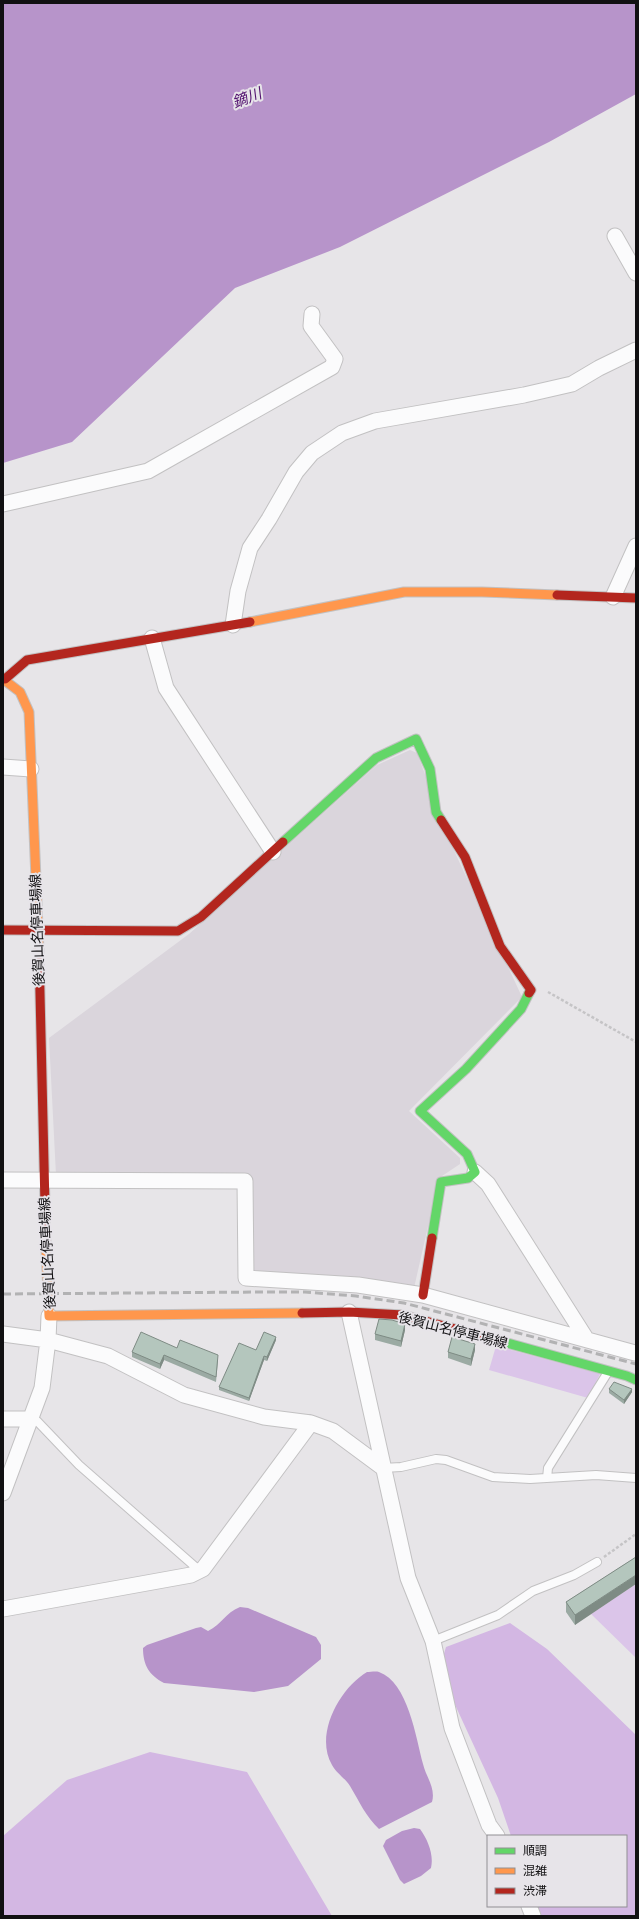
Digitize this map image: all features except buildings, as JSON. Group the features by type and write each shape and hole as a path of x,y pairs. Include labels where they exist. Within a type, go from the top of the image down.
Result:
{"street":[{"path":"615,236 636,272"},
{"path":"3,504 148,471 332,367 335,359 311,326 312,314"},
{"path":"233,625 238,592 250,548 270,519 296,472 312,453 342,433 375,421 524,395 572,384 599,368 636,350"},
{"path":"613,597 636,546"},
{"path":"4,679 27,660 233,625 404,592 482,592 636,598"},
{"path":"152,638 166,688 273,852"},
{"name":"後賀山名停車場線","path":"4,679 20,692 26,700 29,712 38,930 47,1294 49,1316 349,1312 403,1316 609,1371 636,1380"},
{"path":"3,930 178,931 201,917 376,758 416,739 430,769 436,812 465,857 500,946 531,990 521,1010 466,1069 420,1111 467,1154 475,1172 488,1184 587,1340"},
{"path":"3,767 32,769"},
{"path":"423,1295 441,1182 468,1178 475,1172"},
{"path":"3,1180 245,1181 246,1278 358,1285 423,1295 635,1353"},
{"path":"349,1312 408,1578 433,1641 452,1728 486,1818 496,1835"},
{"path":"3,1493 42,1388 48,1340 49,1316"},
{"path":"3,1334 48,1340 108,1356 184,1395 264,1417 311,1423 333,1431 384,1468"},
{"path":"3,1419 30,1419"},
{"path":"3,1609 191,1575 200,1571 311,1423"}],"lane":[{"path":"548,1478 548,1468 609,1371"},
{"path":"30,1419 37,1421 79,1465 200,1571"},
{"path":"384,1468 401,1467 436,1459 446,1460 493,1476 530,1479 596,1475 636,1478"},
{"path":"433,1641 498,1615 533,1591 574,1575 597,1562"}],"path":[{"path":"531,990 544,990 636,1042"},
{"path":"597,1562 636,1534"}],"shaded area":[{"path":"410,750 417,753 451,844 522,997 409,1111 460,1158 460,1164 439,1178 414,1288 342,1276 282,1273 254,1274 250,1270 250,1177 56,1175 49,1038 189,934 377,765"},
{"path":"496,1346 600,1374 588,1398 489,1370"},
{"path":"636,1584 636,1658 591,1614"},
{"path":"510,1623 547,1649 636,1735 636,1916 540,1916 536,1907 627,1907 627,1835 511,1835 498,1798 439,1670 446,1647"},
{"path":"150,1752 247,1772 332,1916 3,1916 3,1836 67,1780"}],"water":[{"name":"鏑川","path":"3,3 636,3 636,94 549,142 340,247 235,288 72,442 3,463"},
{"path":"240,1607 248,1608 316,1637 321,1645 321,1659 288,1686 254,1692 164,1683 154,1677 148,1669 143,1654 143,1648 147,1645 196,1628 201,1627 208,1631 235,1609"},
{"path":"367,1672 379,1672 389,1678 397,1687 404,1699 414,1726 424,1769 433,1792 432,1802 379,1829 366,1814 348,1783 332,1765 327,1753 326,1740 328,1726 339,1700 357,1679"},
{"path":"414,1828 420,1829 426,1838 431,1853 432,1863 431,1868 421,1876 404,1884 400,1880 383,1846 386,1840 402,1831"}],"railway":[{"path":"3,1294 305,1292 356,1296 404,1303 636,1364"}],"traffic: fast":[{"path":"283,842 376,758 416,739 430,769 436,812 441,820"},
{"path":"432,1238 441,1182 468,1178 475,1172 467,1154 420,1111 466,1069 521,1009 529,993"},
{"path":"478,1335 627,1376 636,1380"}],"traffic: slow":[{"path":"250,622 404,592 482,592 557,595"},
{"path":"3,679 20,692 29,712 39,951"},
{"path":"46,1248 49,1316 302,1313"}],"traffic: jam":[{"path":"557,595 636,598"},
{"path":"5,679 27,660 250,622"},
{"path":"441,820 465,857 500,946 531,990 529,993"},
{"path":"3,930 178,931 201,917 283,842"},
{"path":"39,951 46,1248"},
{"path":"423,1295 432,1238"},
{"path":"302,1313 349,1312 403,1315 478,1335"}]}
